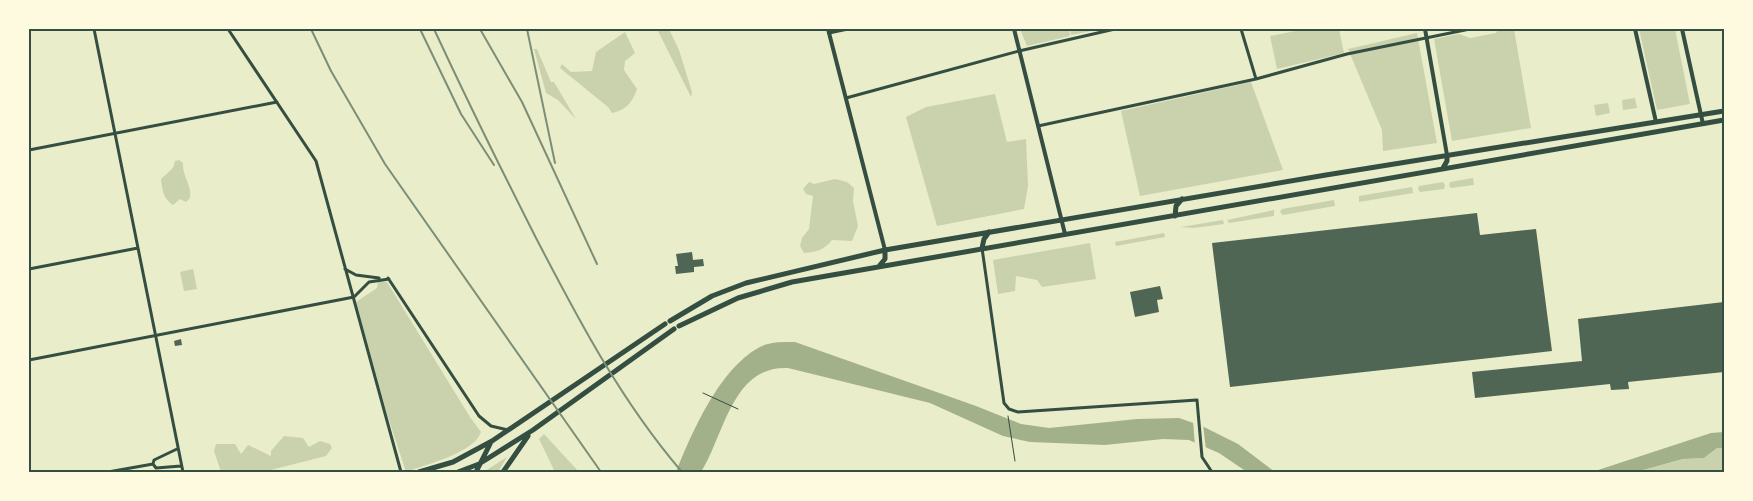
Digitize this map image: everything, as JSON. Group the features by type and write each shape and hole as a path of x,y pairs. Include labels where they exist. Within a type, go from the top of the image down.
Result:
{"main road":[{"path":"419,472 453,462 492,441 567,392 667,322 706,300 752,281 885,250 1061,219 1447,154 1724,111"},
{"path":"458,472 479,464 533,430 677,327 718,306 758,291 879,266 1724,120"},
{"path":"1443,168 1447,161 1447,154"},
{"path":"1175,216 1176,206 1182,199"},
{"path":"982,248 984,239 989,232"},
{"path":"879,266 885,259 885,250"},
{"path":"503,472 513,454 533,430"},
{"path":"476,472 492,441"}],"street":[{"path":"94,29 183,472"},
{"path":"228,29 316,161 400,472"},
{"path":"848,29 829,31 885,250"},
{"path":"1014,29 1065,234"},
{"path":"846,98 1019,52 1115,29"},
{"path":"1241,29 1256,79"},
{"path":"1425,29 1447,154"},
{"path":"1038,126 1256,79 1348,54 1470,29"},
{"path":"1635,29 1656,122"},
{"path":"1682,29 1703,124"},
{"path":"29,150 277,102"},
{"path":"29,269 138,248"},
{"path":"982,248 1004,403 1009,409 1027,412 1196,400 1202,453 1205,464 1212,472"},
{"path":"345,268 356,275 389,279 479,416 494,428 511,430"},
{"path":"29,360 354,297 369,282 389,279"},
{"path":"153,464 154,460 177,449"},
{"path":"153,464 156,468 181,466"},
{"path":"108,472 153,464"}],"lane":[{"path":"703,393 738,409"},
{"path":"1008,416 1015,461"}],"shaded area":[{"path":"657,29 669,29 679,50 692,92 691,97"},
{"path":"1020,29 1069,29 1070,36 1027,46"},
{"path":"1070,29 1101,29 1071,35"},
{"path":"1306,29 1339,29 1344,53 1277,69 1270,36"},
{"path":"1498,29 1514,29 1531,128 1452,141 1434,39 1459,34 1470,38 1496,33"},
{"path":"1639,29 1675,29 1690,104 1657,110"},
{"path":"625,32 635,53 625,61 624,70 637,89 628,105 612,113 608,107 560,68 562,64 571,72 592,71 596,52"},
{"path":"1417,33 1437,143 1383,151 1382,130 1348,49"},
{"path":"534,49 537,49 551,82 554,82 576,119 558,100 546,93"},
{"path":"1251,82 1283,170 1140,196 1121,111"},
{"path":"995,94 1007,142 1026,139 1028,186 1024,209 937,226 906,117 926,107"},
{"path":"1635,98 1637,108 1623,110 1622,100"},
{"path":"1608,103 1610,113 1596,116 1594,105"},
{"path":"179,160 183,163 190,189 190,198 186,202 180,199 173,205 165,197 161,179 173,168 175,161"},
{"path":"1473,178 1474,185 1451,188 1449,185 1450,182"},
{"path":"835,179 847,182 854,188 853,201 858,226 852,241 832,240 820,250 804,253 800,246 802,238 809,229 813,196 806,194 803,189 809,182 814,184"},
{"path":"1443,182 1445,185 1444,189 1420,192 1418,189 1419,186"},
{"path":"1412,187 1413,193 1359,202 1359,196"},
{"path":"1334,200 1335,206 1283,215 1280,212 1282,209"},
{"path":"1274,210 1274,216 1229,223 1227,220"},
{"path":"1223,220 1224,224 1193,228 1181,227"},
{"path":"1164,233 1165,237 1116,246 1115,242"},
{"path":"1090,243 1096,279 1042,287 1037,280 1016,276 1015,291 998,294 993,260"},
{"path":"193,269 197,289 184,291 180,272"},
{"path":"378,281 387,282 481,432 477,439 460,452 406,472 387,414 356,302 377,288"},
{"path":"776,342 795,342 976,406 1021,424 1049,428 1137,419 1179,418 1202,426 1238,444 1275,472 1247,472 1219,453 1189,440 1163,439 1105,445 1030,442 1003,436 930,403 788,368 769,370 754,378 742,390 732,405 701,472 676,472 708,403 731,371 758,348"},
{"path":"1724,432 1724,448 1717,448 1704,458 1683,459 1636,472 1592,472 1711,433"},
{"path":"544,434 579,472 555,472 539,439"},
{"path":"284,436 303,438 309,447 320,441 330,444 332,448 326,456 263,472 221,472 214,451 216,444 235,444 241,454 248,445 271,456 271,451"},
{"path":"1717,448 1724,448 1724,472 1636,472 1684,459 1704,458"},
{"path":"507,457 498,472 485,472 485,471"}],"pier":[{"path":"1193,421 1203,424 1206,450 1195,446"}],"building":[{"path":"1477,213 1480,235 1536,229 1552,351 1230,387 1212,243"},
{"path":"692,252 693,260 703,259 704,266 694,267 694,272 676,274 675,266 678,266 676,254"},
{"path":"1160,286 1163,299 1157,300 1159,312 1135,317 1130,292"},
{"path":"1724,302 1724,372 1628,382 1629,389 1611,390 1610,384 1475,398 1472,372 1582,361 1578,319"},
{"path":"181,339 182,345 175,346 174,341"}],"railway":[{"path":"311,29 331,71 385,164 601,472"},
{"path":"420,29 461,114 494,165"},
{"path":"434,29 522,210 584,328 639,417 682,472"},
{"path":"480,29 522,102 597,264"},
{"path":"527,29 555,163"}]}
